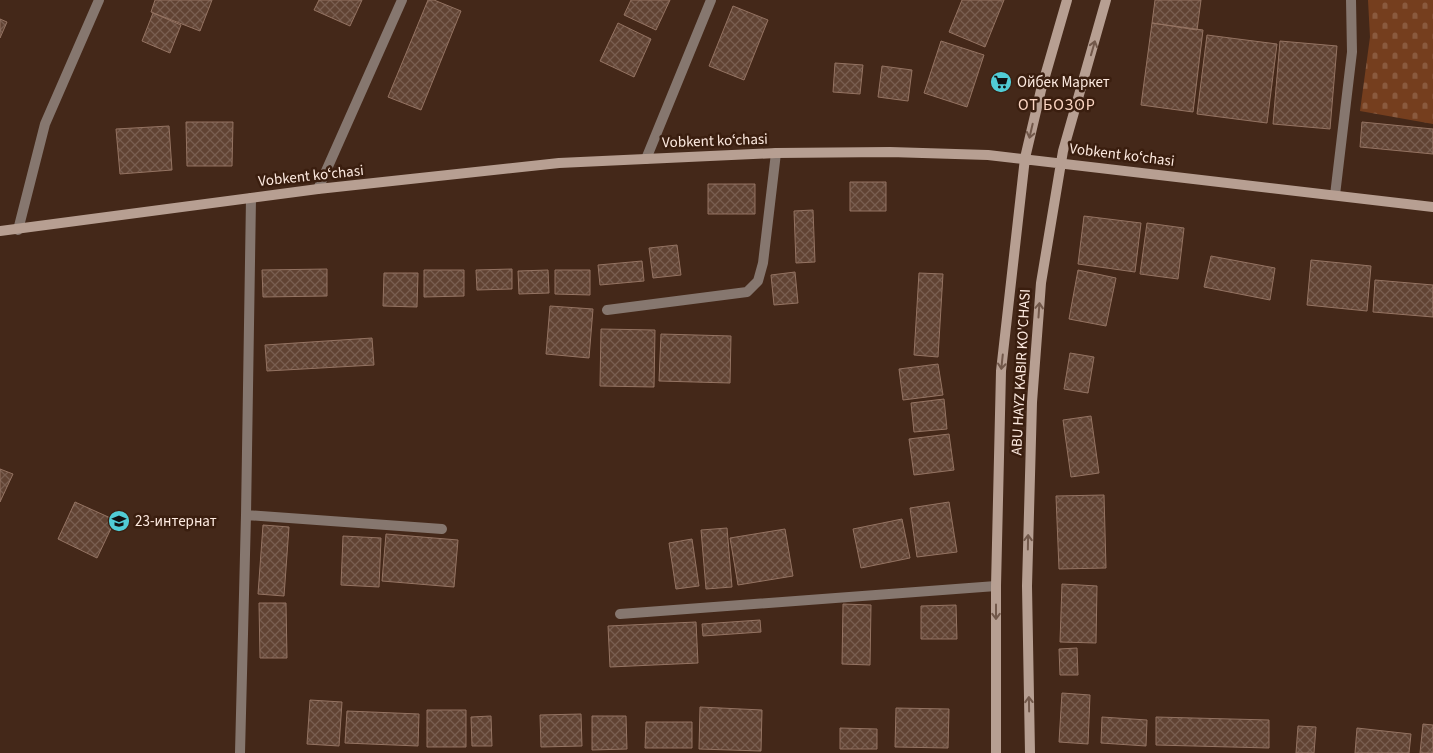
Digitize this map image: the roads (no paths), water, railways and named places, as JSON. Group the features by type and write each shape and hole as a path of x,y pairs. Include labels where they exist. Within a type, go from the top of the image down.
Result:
{"main road":[{"name":"ABU HAYZ KABIR KO'CHASI","path":"996,753 996,586 1001,371 1024,158 1067,0"},
{"name":"ABU HAYZ KABIR KO'CHASI","path":"1030,753 1027,586 1032,402 1041,283 1060,163 1106,0"},
{"name":"Vobkent koʻchasi","path":"0,231 251,198 560,163 776,154 954,152 1024,158 1433,207"}],"street":[{"path":"18,230 45,124 99,0"},
{"path":"318,190 402,0"},
{"path":"646,158 711,0"},
{"path":"1335,195 1352,52 1351,0"},
{"path":"607,310 746,292 758,281 763,263 776,154"},
{"path":"240,753 251,198"},
{"path":"246,514 442,529"},
{"path":"620,614 996,586"}],"place":[{"name":"Ойбек Маркет","path":"1001,82"},
{"name":"23-интернат","path":"119,521"}],"district":[{"name":"ОТ БОЗОР","path":"1057,105"}]}
